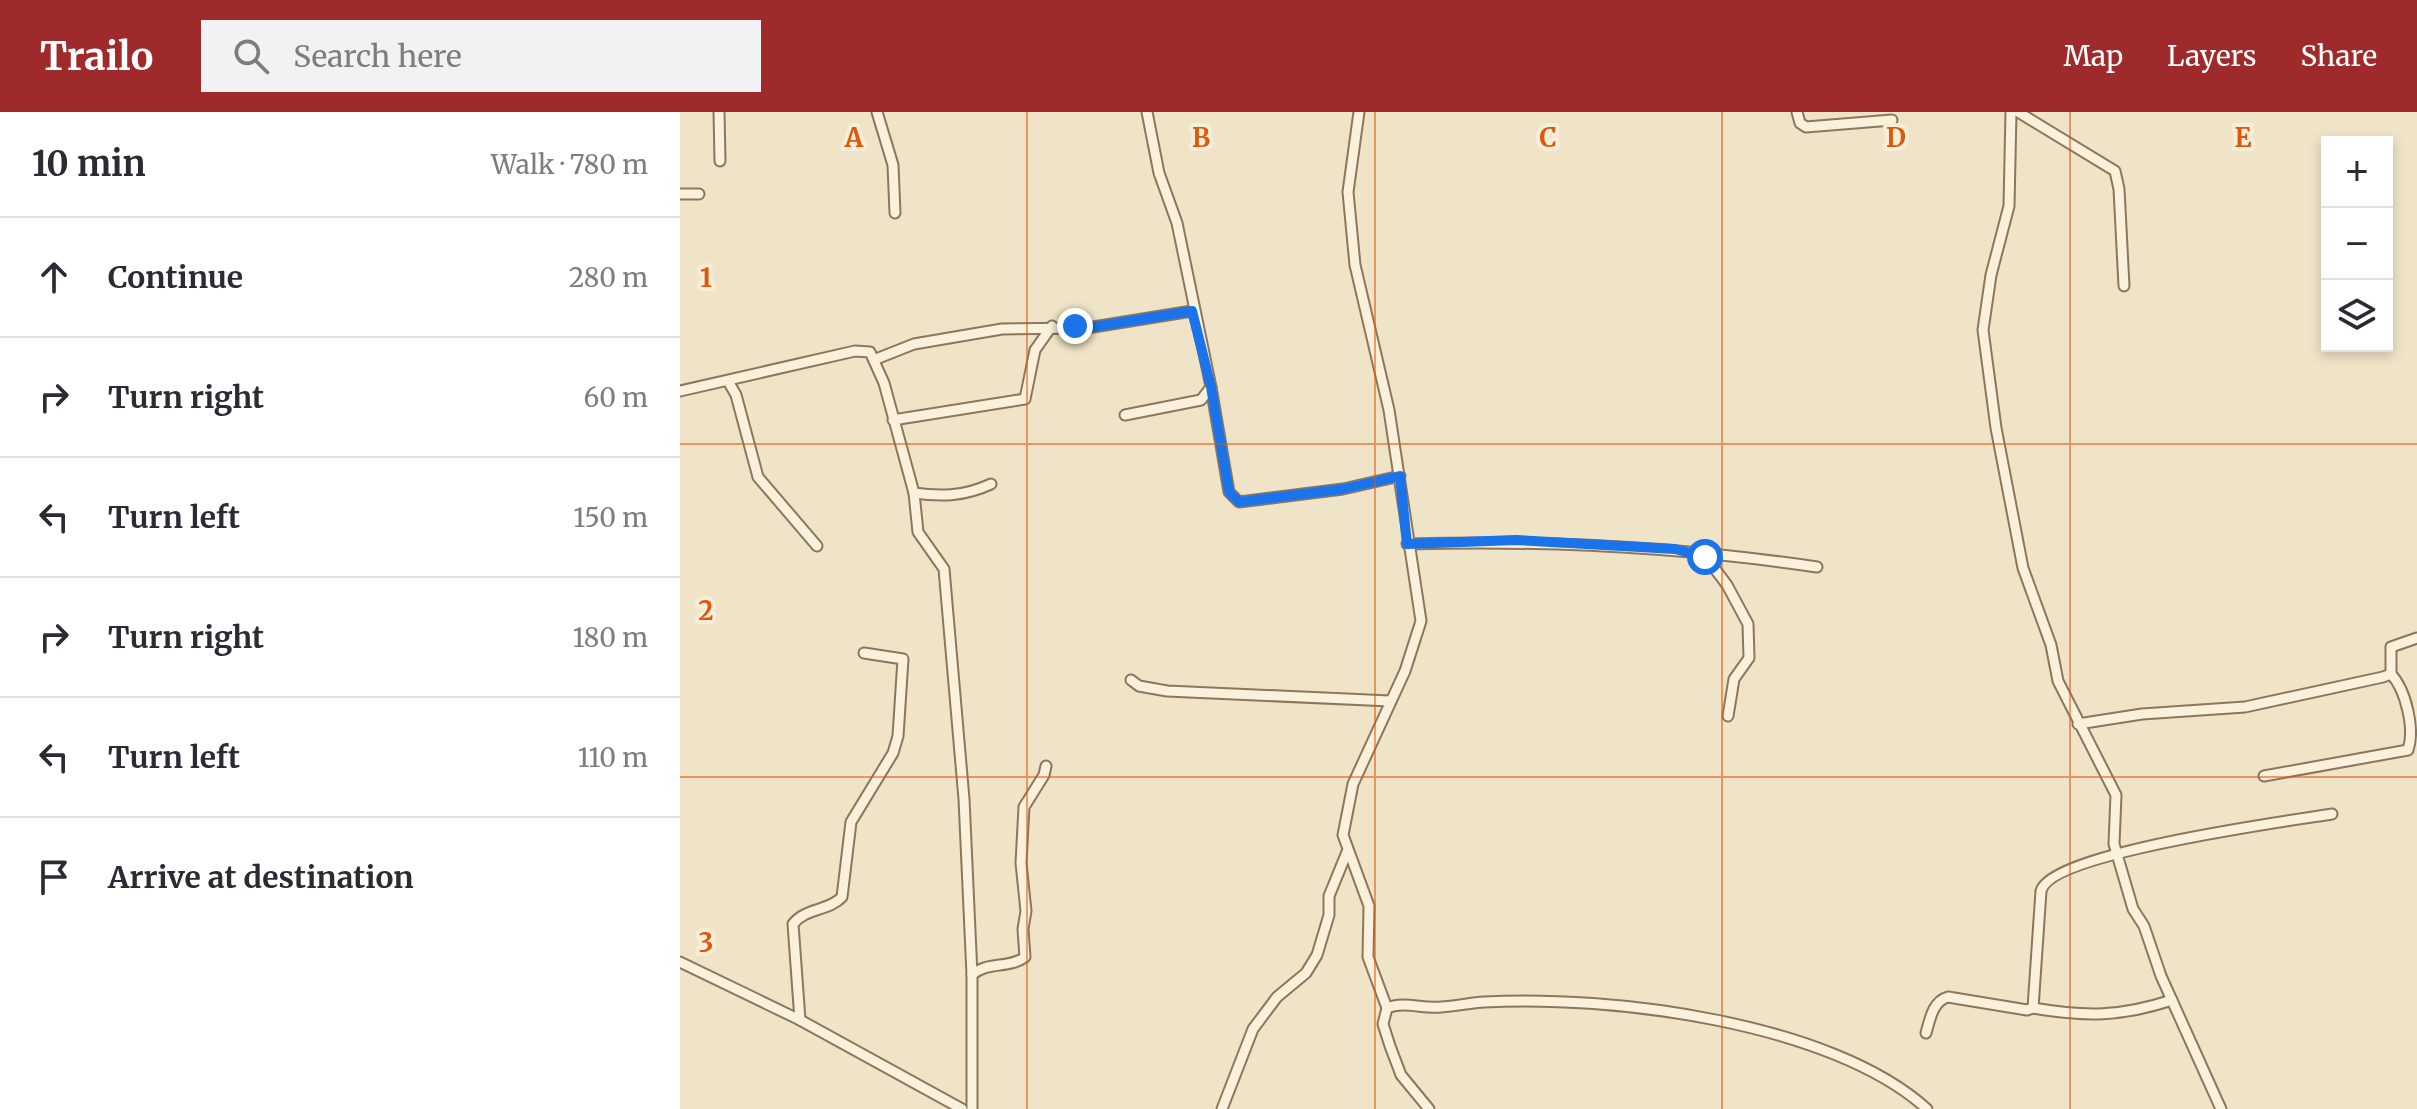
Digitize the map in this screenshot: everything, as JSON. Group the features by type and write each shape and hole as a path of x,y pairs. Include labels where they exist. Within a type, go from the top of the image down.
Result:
{"street":[{"path":"719,112 720,161"},
{"path":"877,112 893,165 895,213"},
{"path":"1147,112 1159,173 1177,223 1229,492 1239,502 1343,489 1400,476"},
{"path":"1359,112 1348,192 1355,265 1389,410 1407,544 1419,588 1421,621 1405,671 1353,784 1343,835 1369,906 1368,957 1387,1008 1383,1024 1401,1075 1429,1109"},
{"path":"1797,112 1800,123 1806,127 1892,120"},
{"path":"2011,112 2009,206 1991,275 1983,343 2001,462 2025,579 2051,645 2058,681 2117,800 2116,851 2133,909 2144,926 2172,1000 2221,1109"},
{"path":"2018,112 2115,171 2119,189 2124,286"},
{"path":"680,194 699,194"},
{"path":"876,359 914,344 1002,329 1052,326 1087,328 1192,311"},
{"path":"893,420 1025,399 1035,350 1052,326"},
{"path":"680,391 855,351 870,352 876,359 914,493 918,532 944,569 964,799 972,975 972,1109"},
{"path":"728,381 736,395 758,477 817,546"},
{"path":"1125,415 1201,400 1211,387"},
{"path":"914,493 941,497 976,491 991,484"},
{"path":"1407,544 1516,540 1675,549 1817,567"},
{"path":"1675,549 1709,561 1747,618 1749,658 1734,679 1728,716"},
{"path":"2264,776 2408,750 2411,740 2404,698 2391,674 2391,647 2417,638"},
{"path":"800,1020 793,924 799,917 836,904 842,897 851,822 893,753 898,736 903,659 864,653"},
{"path":"2078,724 2142,714 2245,707 2391,674"},
{"path":"1131,680 1139,686 1167,691 1390,701"},
{"path":"972,975 979,968 1018,963 1025,957 1023,929 1026,911 1021,863 1024,807 1046,766"},
{"path":"2033,1008 2042,884 2077,865 2116,851 2332,814"},
{"path":"1222,1109 1253,1029 1277,997 1306,973 1317,955 1329,915 1329,896 1347,852"},
{"path":"680,962 800,1020 962,1109"},
{"path":"1926,1033 1932,1012 1941,999 1948,997 2027,1010 2033,1008 2096,1016 2135,1012 2172,1000"},
{"path":"1387,1008 1526,1002 1699,1016 1784,1036 1860,1064 1902,1087 1927,1109"}],"route":[{"path":"1075,326 1087,328 1192,311 1211,387 1229,492 1239,502 1343,489 1400,476 1407,544 1516,540 1588,546 1643,546 1675,549 1705,557"}]}
